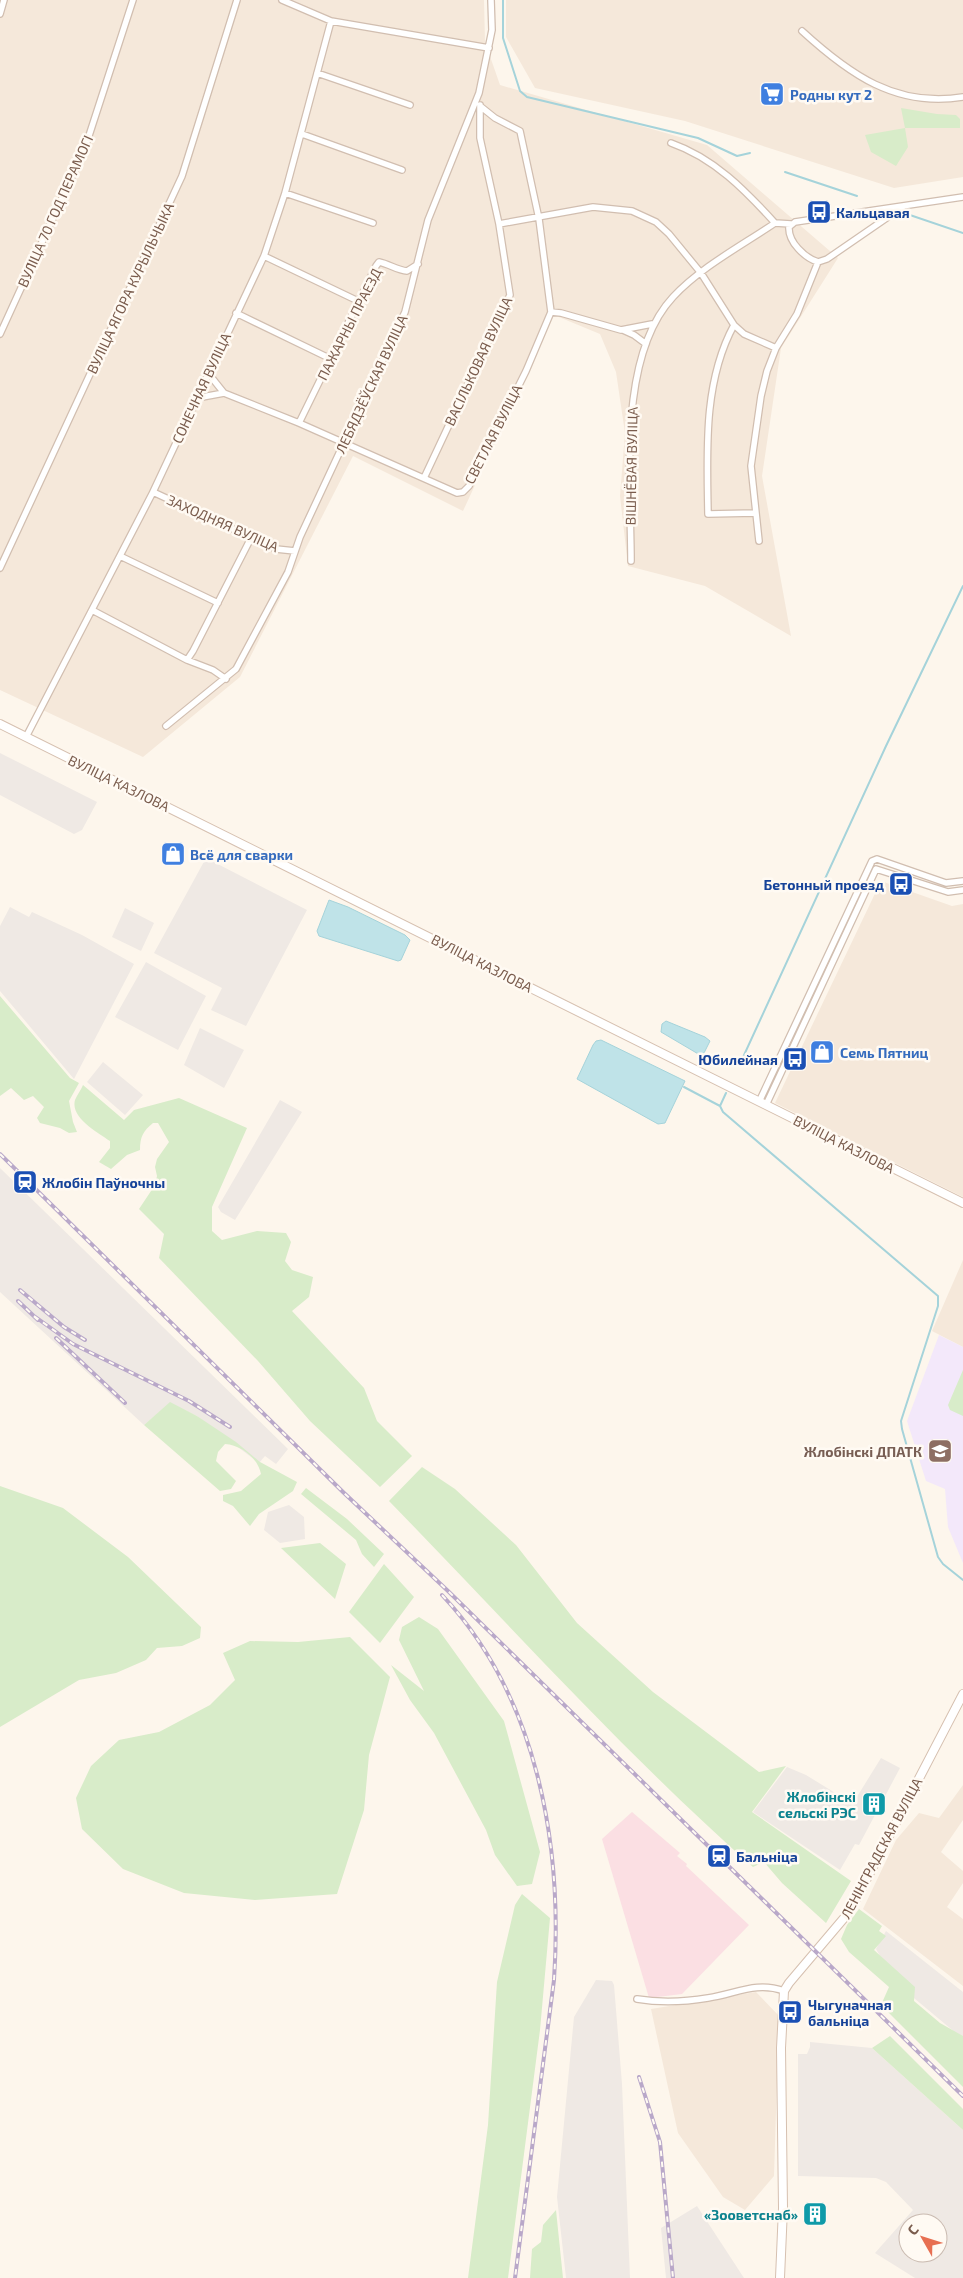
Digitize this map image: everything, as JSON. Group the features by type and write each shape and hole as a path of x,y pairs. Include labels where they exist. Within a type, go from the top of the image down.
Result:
{"main road":[{"name":"ВУЛІЦА КАЗЛОВА","path":"0,724 963,1203"},
{"name":"ЛЕНІНГРАДСКАЯ ВУЛІЦА","path":"784,1991 850,1911 963,1694"},
{"path":"780,2278 783,2208 781,2048 784,1991"}],"street":[{"path":"0,14 4,0"},
{"name":"ВУЛІЦА 70 ГОД ПЕРАМОГІ","path":"0,334 85,148 133,0"},
{"name":"ВУЛІЦА ЯГОРА КУРЫЛЬЧЫКА","path":"0,568 182,176 237,0"},
{"path":"282,0 331,21 488,48"},
{"name":"ЛЕБЯДЗЁЎСКАЯ ВУЛІЦА","path":"166,726 236,669 288,572 295,551 405,312 428,220 479,93 492,30 491,0"},
{"name":"СОНЕЧНАЯ ВУЛІЦА","path":"26,737 153,492 264,256 302,134 331,21"},
{"path":"802,31 837,63 885,90 934,100 963,97"},
{"path":"317,73 410,105"},
{"name":"ВАСІЛЬКОВАЯ ВУЛІЦА","path":"424,478 510,295 499,224 480,138 478,122 479,93"},
{"path":"480,106 495,118 520,130 539,219 551,312 621,330 634,335 646,344"},
{"path":"468,120 478,122"},
{"path":"302,134 402,170"},
{"path":"671,143 689,149 707,159 738,184 775,223 790,224 963,197"},
{"path":"285,192 373,223"},
{"path":"790,224 788,230 792,240 807,256 818,262 827,259 904,206"},
{"path":"499,224 539,219 593,208 632,211 656,222 669,234 702,273 734,325 744,334 776,348"},
{"name":"ВІШНЁВАЯ ВУЛІЦА","path":"631,561 631,417 633,390 652,324 674,296 702,273 775,223"},
{"path":"264,256 358,301"},
{"name":"ПАЖАРНЫ ПРАЕЗД","path":"299,423 379,262 400,271 407,271 418,264"},
{"path":"759,541 751,466 755,426 766,371 776,348 797,314 818,262"},
{"name":"СВЕТЛАЯ ВУЛІЦА","path":"224,393 299,423 457,493 462,492 469,486 526,371 551,312"},
{"path":"236,313 330,359"},
{"path":"621,330 652,324"},
{"path":"734,325 725,340 708,420 708,514 755,513"},
{"path":"197,398 224,393 208,373"},
{"name":"ЗАХОДНЯЯ ВУЛІЦА","path":"153,492 276,549 295,551"},
{"path":"187,660 193,652 251,538"},
{"path":"120,556 218,603"},
{"path":"92,610 187,660 213,670 226,679"},
{"path":"763,1103 872,861 877,859 946,883 963,881"},
{"path":"763,1103 876,869 948,892 963,890"},
{"path":"637,1999 654,2002 683,2001 709,1998 753,1987 771,1986 784,1991"}],"shaded area":[{"path":"0,0 484,0 485,42 500,85 707,145 838,258 781,348 762,476 791,636 705,586 628,566 620,496 625,433 616,372 600,334 554,315 463,511 353,456 240,677 143,757 0,690"},
{"path":"506,0 963,0 963,177 894,188 685,121 535,88 506,37"},
{"path":"0,753 97,802 82,830 74,834 0,795"},
{"path":"206,858 307,910 246,1026 211,1010 222,988 154,953"},
{"path":"881,881 952,906 963,904 963,1197 775,1103"},
{"path":"10,907 29,917 32,912 82,935 134,964 74,1079 0,991 0,926"},
{"path":"125,908 154,923 141,951 112,937"},
{"path":"146,962 206,996 178,1050 115,1017"},
{"path":"200,1028 244,1050 224,1088 184,1065"},
{"path":"103,1062 143,1095 125,1115 87,1082"},
{"path":"280,1100 302,1112 235,1220 221,1212 218,1207"},
{"path":"0,1168 288,1449 276,1464 265,1456 259,1463 197,1416 170,1403 144,1425 0,1292"},
{"path":"963,1260 963,1347 932,1331"},
{"name":"Жлобінскі ДПАТК","path":"939,1335 963,1347 963,1563 948,1527 945,1489 926,1481 907,1421"},
{"path":"289,1505 304,1517 305,1539 280,1543 264,1530 268,1512"},
{"name":"Жлобінскі сельскі РЭС","path":"881,1758 900,1768 859,1845 855,1844 840,1870 753,1812 787,1767 806,1775 845,1799 848,1795 855,1800"},
{"path":"963,1785 963,1820 941,1852 963,1871 963,1883 947,1907 963,1919 963,1986 863,1909 896,1840 919,1813 939,1818"},
{"path":"632,1812 680,1853 677,1856 687,1864 686,1866 749,1925 682,1994 649,1998 602,1839"},
{"path":"886,1931 963,1992 963,2039 896,1983 876,1949"},
{"path":"596,1980 612,1981 614,1985 622,2084 630,2278 566,2278 557,2197 574,2017"},
{"path":"756,1992 779,2016 774,2176 745,2210 723,2197 678,2133 651,2009"},
{"path":"810,2042 872,2048 963,2130 963,2278 915,2278 875,2253 898,2227 898,2263 948,2263 948,2213 910,2213 913,2210 886,2182 876,2178 798,2176 798,2054 807,2054"},
{"path":"697,2206 744,2278 666,2278 661,2228"}],"green space":[{"path":"901,108 956,115 960,119 960,128 905,128"},
{"path":"905,128 908,147 896,166 871,152 865,135"},
{"path":"0,996 70,1078 79,1083 69,1101 77,1132 69,1133 60,1128 40,1123 37,1118 44,1107 33,1096 24,1100 11,1088 0,1096"},
{"path":"83,1085 124,1120 134,1110 179,1098 247,1128 212,1207 212,1231 222,1240 257,1231 286,1233 291,1242 285,1261 292,1270 313,1277 309,1297 292,1311 364,1388 377,1421 412,1456 380,1487 310,1421 258,1361 159,1258 164,1234 139,1209 155,1185 157,1159 169,1142 158,1123 153,1123 143,1135 140,1150 127,1155 111,1169 99,1162 110,1148 110,1141 86,1124 77,1113 75,1100"},
{"path":"963,1370 963,1416 950,1410 948,1405"},
{"path":"170,1402 197,1416 236,1442 260,1462 297,1482 293,1491 259,1514 250,1526 233,1506 223,1501 223,1495 241,1491 261,1474 253,1458 237,1447 225,1444 218,1452 216,1461 236,1481 231,1489 220,1491 144,1425"},
{"path":"422,1467 455,1489 516,1545 577,1623 653,1692 759,1772 786,1766 752,1812 851,1881 826,1923 782,1883 764,1862 753,1867 705,1824 613,1734 389,1501"},
{"path":"0,1486 63,1508 128,1557 201,1627 200,1638 182,1646 157,1648 146,1660 116,1673 79,1680 0,1727"},
{"path":"306,1488 347,1519 384,1554 374,1567 362,1554 356,1540 301,1494"},
{"path":"320,1543 346,1564 335,1599 281,1548"},
{"path":"384,1564 414,1597 380,1643 349,1612"},
{"path":"419,1617 438,1629 504,1721 540,1852 532,1884 517,1886 495,1855 486,1830 434,1733 410,1700 391,1665 424,1691 399,1640 402,1627"},
{"path":"350,1637 390,1677 369,1755 364,1810 337,1894 255,1900 184,1893 123,1869 82,1829 76,1798 91,1766 119,1740 159,1732 210,1705 235,1680 223,1653 250,1641 298,1642"},
{"path":"522,1894 550,1918 540,2030 508,2278 468,2278 488,2125 497,1982 515,1905"},
{"path":"859,1909 882,1926 879,1931 886,1936 874,1950 915,1987 914,2001 940,2023 963,2036 963,2087 881,2005 889,1987 849,1952 841,1939 847,1925"},
{"path":"890,2036 963,2109 963,2130 872,2048"},
{"path":"556,2210 563,2278 530,2278 532,2249 541,2242 543,2225"}],"water":[{"path":"329,900 348,907 405,935 410,940 401,960 398,961 319,936 317,931"},
{"path":"666,1021 705,1037 710,1041 704,1053 700,1055 661,1032 662,1024"},
{"path":"601,1040 685,1081 665,1123 658,1124 577,1079 593,1045 596,1041"}],"waterway":[{"path":"503,0 503,38 520,91 527,97 698,138 737,156 750,153"},
{"path":"785,172 857,196"},
{"path":"904,213 963,233"},
{"path":"739,1066 886,746 963,586"},
{"path":"684,1087 720,1106"},
{"path":"726,1093 720,1106 723,1112 938,1296 938,1306 901,1421 938,1557 943,1564 963,1580"}],"railway":[{"path":"0,1154 343,1492 448,1591 963,2096"},
{"path":"20,1290 64,1327 85,1340"},
{"path":"18,1301 38,1320"},
{"path":"34,1316 73,1344 189,1401 230,1427"},
{"path":"56,1338 125,1403"},
{"path":"442,1595 475,1635 501,1679 522,1726 537,1775 548,1826 554,1878 556,1929 554,1980 515,2278"},
{"path":"639,2077 660,2142 673,2278"}],"place":[{"name":"Родны кут 2","path":"772,94"},
{"name":"Кальцавая","path":"819,212"},
{"name":"Всё для сварки","path":"173,854"},
{"name":"Бетонный проезд","path":"901,884"},
{"name":"Семь Пятниц","path":"822,1052"},
{"name":"Юбилейная","path":"795,1059"},
{"name":"Жлобін Паўночны","path":"25,1182"},
{"name":"Жлобінскі ДПАТК","path":"940,1451"},
{"name":"Жлобінскі сельскі РЭС","path":"874,1804"},
{"name":"Бальніца","path":"719,1856"},
{"name":"Чыгуначная бальніца","path":"790,2012"},
{"name":"«Зооветснаб»","path":"815,2214"}]}
